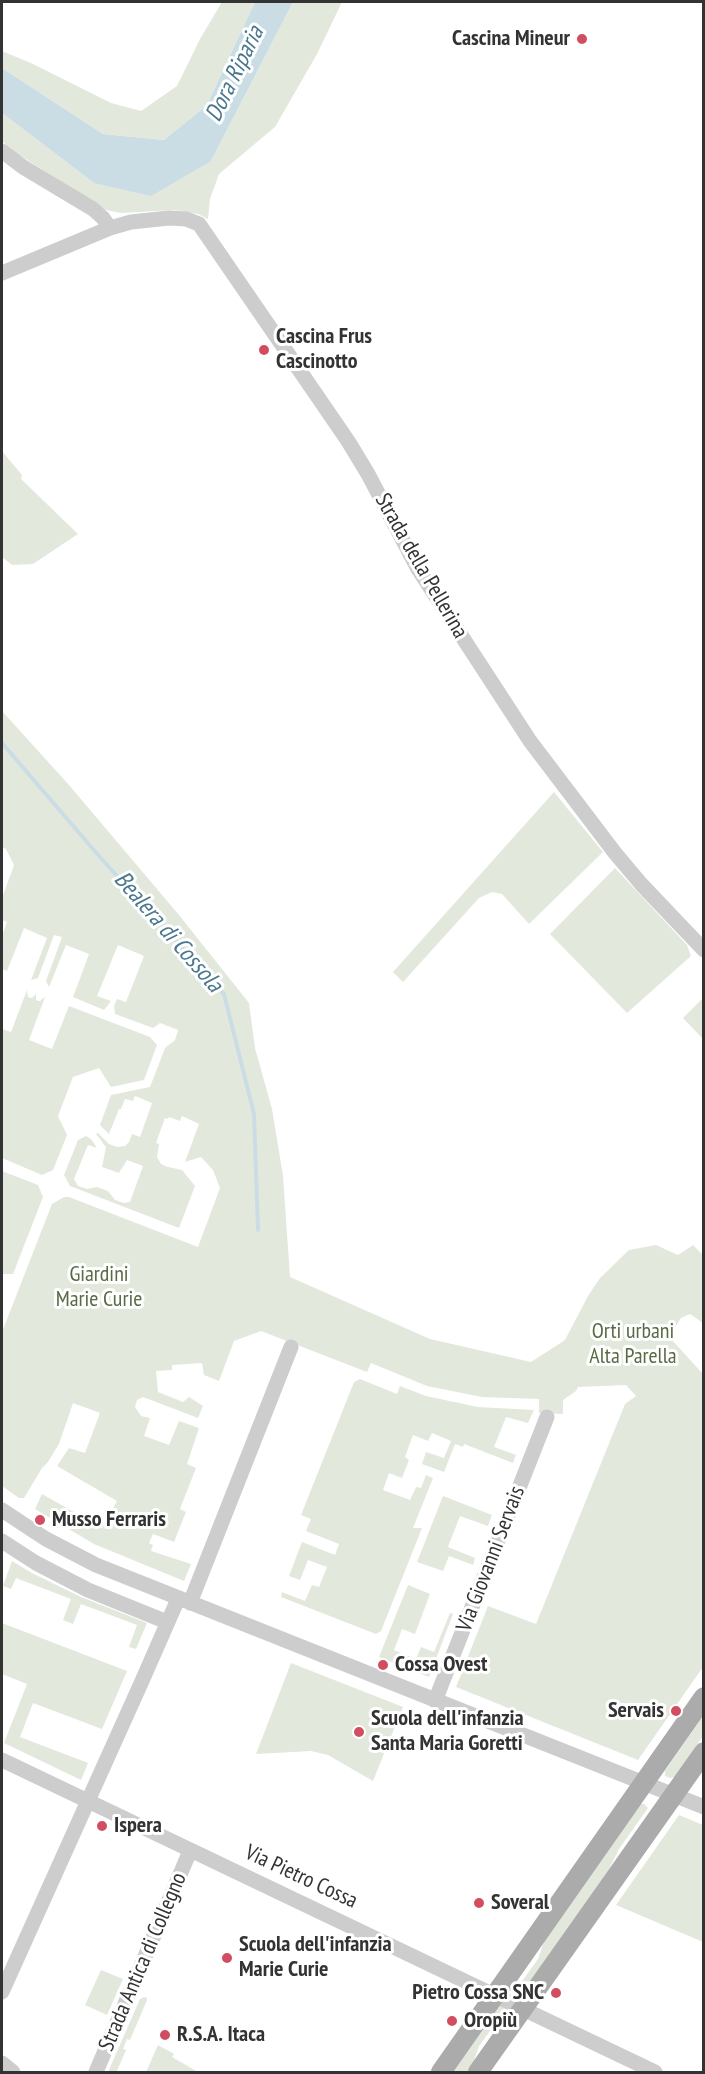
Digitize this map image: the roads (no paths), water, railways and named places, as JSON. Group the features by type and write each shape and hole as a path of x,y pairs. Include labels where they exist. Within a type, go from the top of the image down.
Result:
{"main road":[{"path":"441,2073 704,1697"},
{"path":"478,2073 704,1752"}],"street":[{"path":"2,151 23,167 93,208 110,228"},
{"name":"Strada della Pellerina","path":"2,273 110,228 131,222 169,218 186,219 199,224 348,441 418,569 530,741 622,861 704,950"},
{"path":"2,1992 167,1622 184,1601 291,1347"},
{"name":"Via Giovanni Servais","path":"435,1701 547,1418"},
{"path":"2,1510 96,1565 704,1807"},
{"path":"19,1522 3,1546 88,1590 167,1622"},
{"name":"Via Pietro Cossa","path":"2,1760 655,2073"},
{"name":"Strada Antica di Collegno","path":"96,2073 190,1851"},
{"path":"2,2063 13,2073"}],"water":[{"name":"Dora Riparia","path":"255,2 293,2 211,161 151,196 94,183 2,113 2,68 103,134 164,140 207,105"}],"waterway":[{"name":"Bealera di Cossola","path":"2,743 99,856 224,994 254,1114 258,1230"}],"place":[{"name":"Cascina Mineur","path":"582,39"},
{"name":"Cascina Frus Cascinotto","path":"264,350"},
{"name":"Musso Ferraris","path":"40,1520"},
{"name":"Cossa Ovest","path":"383,1665"},
{"name":"Servais","path":"676,1711"},
{"name":"Scuola dell'infanzia Santa Maria Goretti","path":"359,1732"},
{"name":"Ispera","path":"102,1826"},
{"name":"Soveral","path":"479,1903"},
{"name":"Scuola dell'infanzia Marie Curie","path":"227,1958"},
{"name":"Pietro Cossa SNC","path":"556,1993"},
{"name":"Oropiù","path":"452,2021"},
{"name":"R.S.A. Itaca","path":"165,2035"}],"park label":[{"name":"Giardini Marie Curie","path":"99,1288"},
{"name":"Orti urbani Alta Parella","path":"633,1344"}]}
